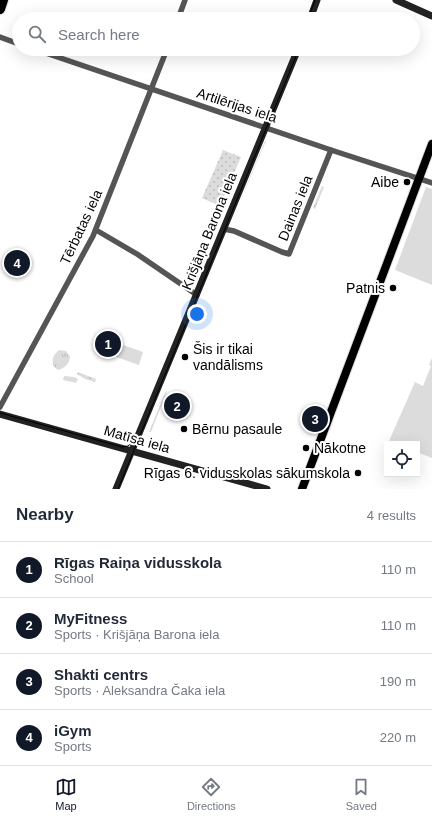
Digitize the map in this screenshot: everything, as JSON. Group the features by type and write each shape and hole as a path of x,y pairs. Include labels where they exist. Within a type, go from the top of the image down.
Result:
{"main road":[{"path":"302,489 432,144"}],"street":[{"path":"181,12 186,0"},
{"path":"313,12 317,0"},
{"path":"396,0 432,16"},
{"path":"0,37 12,41"},
{"name":"Artilērijas iela","path":"55,56 331,150 432,182"},
{"name":"Tērbatas iela","path":"0,407 96,230 164,56"},
{"name":"Krišjāņa Barona iela","path":"116,489 295,56"},
{"name":"Dainas iela","path":"224,229 289,254 331,150"},
{"path":"96,230 137,254 197,295"},
{"name":"Matīsa iela","path":"0,414 267,489"}],"green space":[{"path":"266,141 244,192 244,191"},
{"path":"223,150 241,157 220,206 202,198"},
{"path":"322,186 324,187 315,209 313,208"},
{"path":"426,187 432,189 432,285 395,270"},
{"path":"120,344 143,352 139,365 116,357"},
{"path":"59,350 66,351 70,357 69,362 63,368 58,370 54,367 53,360 55,354"},
{"path":"432,358 432,458 420,453 420,441 389,441 415,382 423,386 431,366 429,365"},
{"path":"78,372 96,379 95,382 85,379 77,374"},
{"path":"64,376 78,379 76,383 63,380"},
{"path":"167,391 151,432 149,432 165,393"}],"tram line":[{"path":"311,12 315,0"},
{"path":"118,489 296,56"},
{"path":"0,413 122,447 128,446 134,441"}],"place":[{"name":"Aibe","path":"407,182"},
{"name":"iGym","path":"17,263"},
{"name":"Patnis","path":"393,288"},
{"name":"Rīgas Raiņa vidusskola","path":"108,344"},
{"name":"Šis ir tikai vandālisms","path":"185,357"},
{"name":"MyFitness","path":"177,406"},
{"name":"Shakti centrs","path":"315,419"},
{"name":"Bērnu pasaule","path":"184,429"},
{"name":"Nākotne","path":"306,448"},
{"name":"Rīgas 6. vidusskolas sākumskola","path":"358,473"}]}
